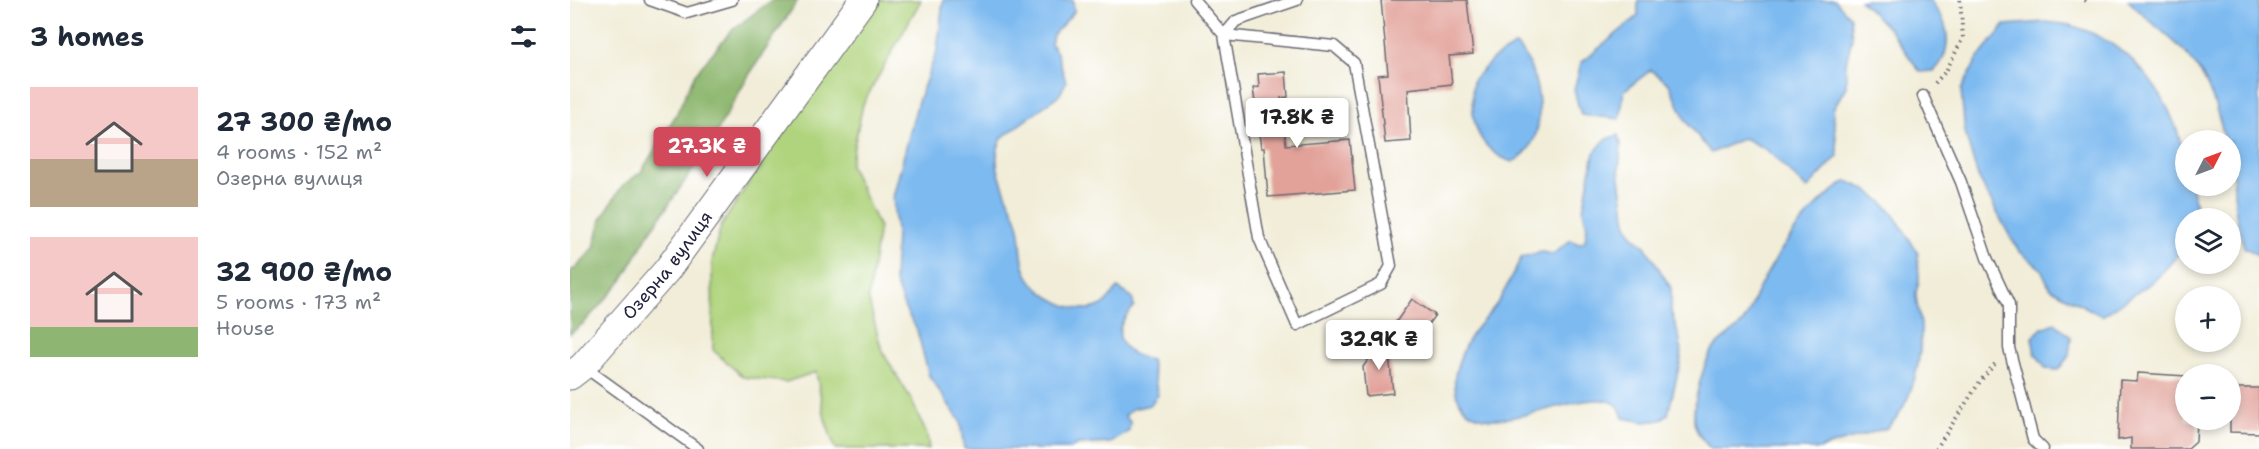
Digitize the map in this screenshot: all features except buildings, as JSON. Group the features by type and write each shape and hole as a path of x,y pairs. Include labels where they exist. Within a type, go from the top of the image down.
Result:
{"street":[{"name":"Озерна вулиця","path":"576,371 667,270 863,0"}],"lane":[{"path":"650,0 687,13 732,0"},
{"path":"1194,0 1224,35 1259,238 1297,326 1381,284 1390,266 1354,63 1334,46 1224,35"},
{"path":"1224,35 1236,21 1297,0"},
{"path":"1923,96 1961,182 1986,258 2009,305 2009,348 2033,439 2043,449"},
{"path":"576,371 698,449"}],"path":[{"path":"1923,96 1946,71 1963,38 1960,0"},
{"path":"1936,449 1982,380 2009,348"}],"green space":[{"path":"772,0 798,0 749,75 708,147 648,235 621,282 584,323 570,334 570,270 575,269 594,248 601,219 622,186 641,172 676,115 695,74 732,30"},
{"path":"876,0 921,0 863,104 850,165 879,227 868,298 882,351 911,399 927,435 929,449 835,449 825,419 816,372 786,382 743,377 713,350 712,261 721,226 774,143"}],"water":[{"path":"943,0 1073,0 1074,12 1053,35 1051,44 1057,53 1066,82 1060,94 1003,137 998,147 997,158 1001,180 1018,224 1025,268 1032,282 1049,297 1060,303 1082,309 1102,305 1118,288 1132,297 1134,307 1121,324 1121,340 1131,352 1151,360 1158,395 1150,405 1132,409 1125,416 1130,422 1129,431 1111,443 1078,445 1070,449 964,449 960,421 929,376 917,330 905,309 894,280 896,232 893,197 918,101 937,51"},
{"path":"1638,0 1835,0 1850,17 1852,38 1846,63 1846,87 1833,109 1838,156 1807,189 1767,150 1744,138 1711,153 1686,121 1669,84 1651,70 1624,91 1620,119 1581,115 1574,90 1581,63 1638,16"},
{"path":"1860,0 1931,0 1944,23 1947,38 1943,59 1934,71 1920,72 1891,31"},
{"path":"2128,0 2259,0 2259,256 2244,247 2241,235 2241,208 2236,208 2235,196 2241,196 2241,130 2222,130 2206,82 2195,64"},
{"path":"2045,22 2063,24 2098,36 2120,50 2139,67 2155,88 2176,130 2175,196 2194,196 2197,208 2175,208 2175,259 2154,281 2102,316 2050,288 2041,269 2019,251 1978,177 1965,133 1961,90 1978,58 2005,25"},
{"path":"1516,45 1532,71 1539,106 1534,140 1525,153 1512,162 1499,156 1482,139 1474,118 1472,93 1473,80 1493,59"},
{"path":"1618,135 1621,143 1619,170 1626,222 1633,236 1645,246 1671,288 1671,311 1680,340 1681,359 1668,414 1661,420 1645,422 1623,418 1616,404 1598,400 1579,402 1511,418 1490,419 1473,414 1460,402 1455,388 1457,367 1468,340 1498,302 1522,257 1542,252 1553,254 1571,240 1578,244 1585,241 1587,227 1583,210 1594,153 1605,140"},
{"path":"1847,181 1872,194 1890,210 1918,253 1919,280 1916,293 1921,325 1920,352 1914,380 1903,407 1887,428 1819,449 1711,449 1696,430 1694,415 1696,396 1712,351 1720,341 1744,321 1764,278 1794,232 1819,204"},
{"path":"2055,323 2071,337 2069,356 2058,370 2046,369 2035,353 2032,338 2042,328"}]}
